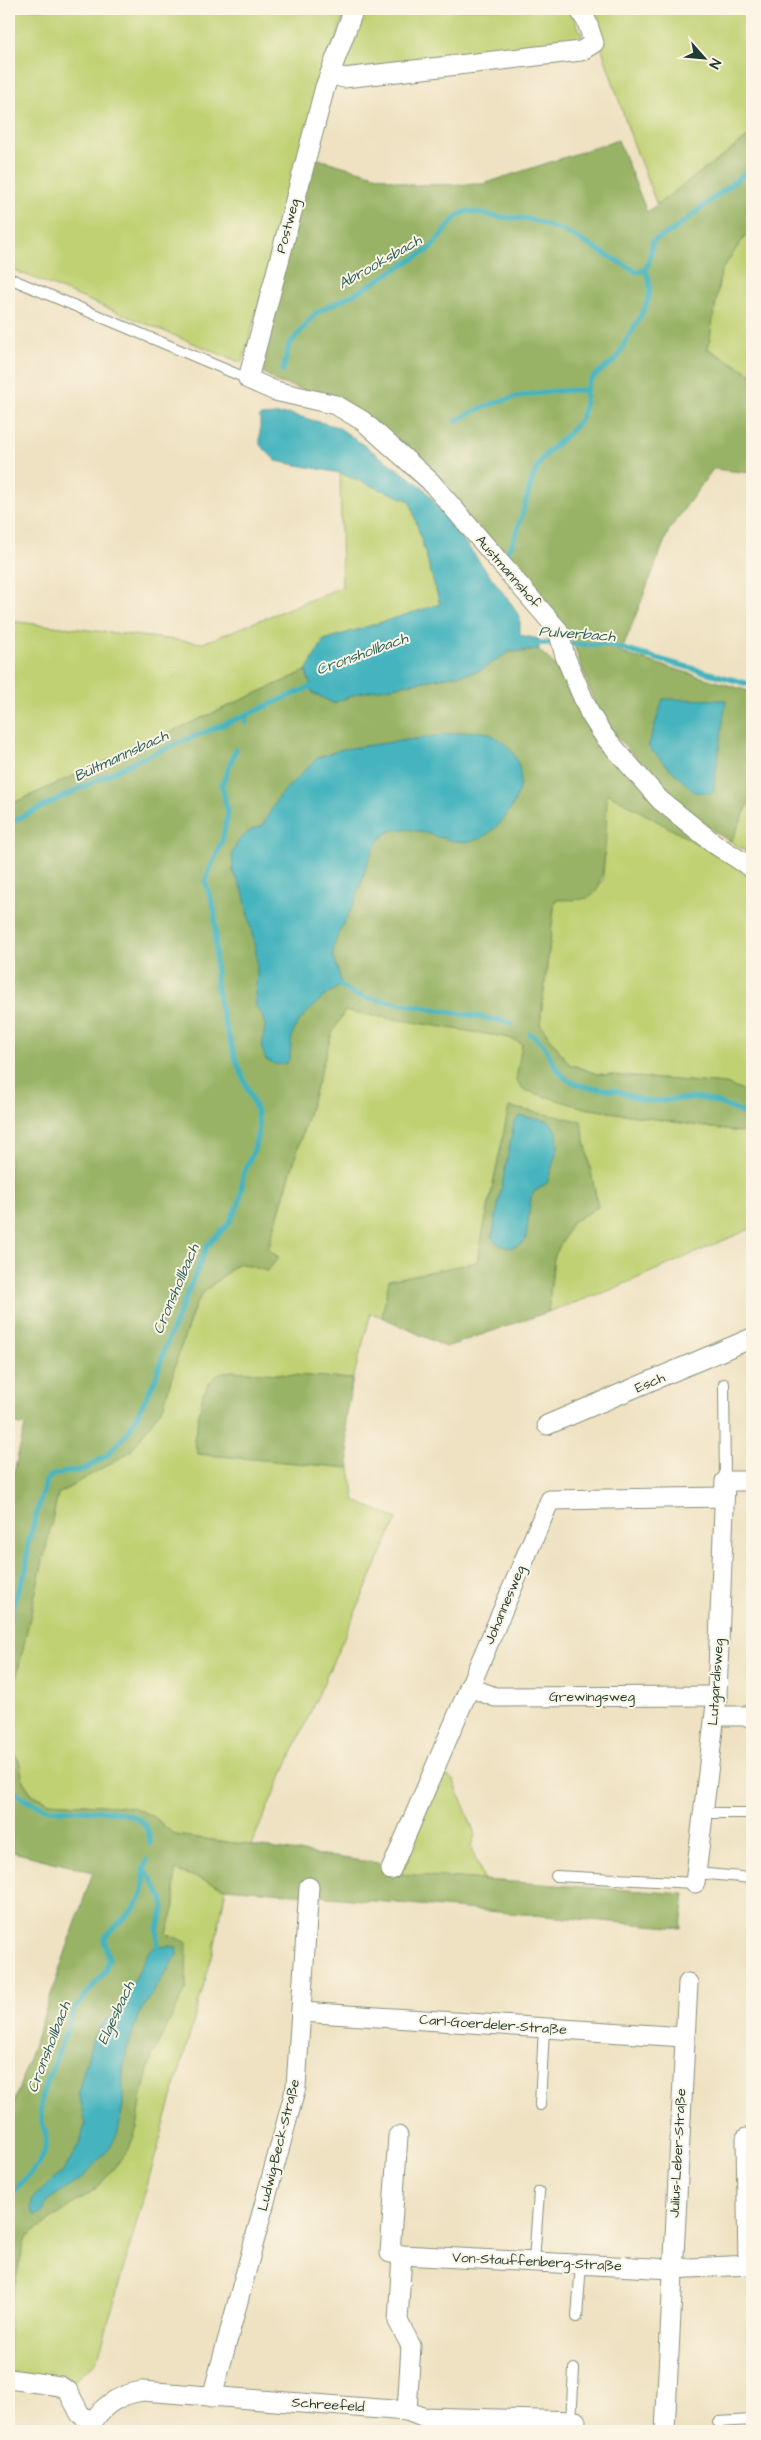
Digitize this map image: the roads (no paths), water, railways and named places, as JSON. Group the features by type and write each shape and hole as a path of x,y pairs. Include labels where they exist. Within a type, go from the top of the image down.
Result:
{"street":[{"name":"Postweg","path":"248,379 330,74 354,9"},
{"path":"330,74 344,78 581,51 594,43 587,22 579,9"},
{"name":"Austmannshof","path":"248,379 275,391 336,405 363,421 430,481 558,630 590,714 604,736 660,800 716,845 752,868"},
{"name":"Esch","path":"548,1425 752,1338"},
{"path":"724,1489 752,1481"},
{"name":"Johannesweg","path":"391,1870 550,1500 724,1489"},
{"name":"Lutgardisweg","path":"695,1878 715,1716 724,1489"},
{"name":"Grewingsweg","path":"470,1687 494,1697 716,1696"},
{"path":"715,1716 752,1716"},
{"name":"Ludwig-Beck-Straße","path":"212,2397 296,2087 309,1887"},
{"name":"Julius-Leber-Straße","path":"665,2428 688,1983"},
{"name":"Carl-Goerdeler-Straße","path":"301,2012 684,2038"},
{"path":"398,2136 390,2253 402,2255 398,2321 411,2346 408,2411"},
{"path":"672,2269 748,2264 746,2138"},
{"name":"Von-Stauffenberg-Straße","path":"402,2255 672,2269"},
{"path":"9,2379 60,2386 68,2390 80,2414 90,2427"},
{"name":"Schreefeld","path":"90,2427 101,2411 115,2398 127,2393 142,2391 408,2411 422,2417 573,2421"}],"lane":[{"path":"9,278 248,379"},
{"path":"724,1384 724,1489"},
{"path":"703,1813 752,1813"},
{"path":"556,1876 752,1878"},
{"path":"540,2105 544,2028"},
{"path":"534,2262 539,2192"},
{"path":"577,2317 581,2264"},
{"path":"573,2421 574,2369"},
{"path":"718,2422 752,2420"}],"water":[{"path":"290,414 338,427 423,487 513,606 520,618 520,635 539,639 539,650 511,651 479,671 359,693 333,703 313,693 306,671 324,640 440,604 410,501 340,473 276,461 260,445 260,416"},
{"path":"663,699 726,700 713,793 694,792 648,747"},
{"path":"464,732 481,732 494,736 509,748 517,760 520,772 520,786 516,799 509,811 501,823 490,832 479,839 467,842 453,841 412,830 400,829 388,832 379,841 371,855 355,901 334,946 333,956 341,986 322,998 298,1023 293,1032 287,1063 277,1065 266,1060 262,1049 265,1026 262,1015 256,1007 256,952 243,891 233,872 232,854 239,840 251,830 262,826 279,796 317,758 343,749"},
{"path":"520,1116 549,1121 557,1132 558,1147 547,1183 534,1192 531,1197 526,1239 519,1246 504,1247 492,1237 514,1123"},
{"path":"176,1947 177,1955 139,2014 127,2049 123,2070 123,2105 118,2132 110,2148 81,2179 51,2198 45,2205 44,2212 37,2215 33,2213 31,2206 33,2198 62,2172 72,2158 82,2136 85,2124 78,2092 93,2038 102,2024 121,2007 149,1951 153,1948"}],"waterway":[{"name":"Abrooksbach","path":"283,371 289,345 316,313 356,293 430,249 457,216 467,211 499,217 529,219 564,231 637,272 645,270 647,267 653,241 672,231 752,168"},
{"path":"509,550 541,461 576,426 584,409 590,381 616,359 643,313 650,287 649,278 645,270"},
{"path":"456,421 486,406 535,393 586,390"},
{"name":"Pulverbach","path":"533,643 608,645 752,685"},
{"name":"Cronshollbach","path":"246,723 246,715 317,684"},
{"name":"Bültmannsbach","path":"9,823 138,760 246,715"},
{"name":"Cronshollbach","path":"9,1625 14,1601 26,1571 28,1543 46,1481 52,1475 85,1469 107,1455 129,1431 155,1380 166,1345 207,1246 229,1223 240,1201 243,1175 254,1150 259,1127 256,1109 236,1060 222,1014 216,983 215,911 205,881 222,841 228,814 222,785 236,749"},
{"path":"341,986 353,994 367,998 504,1021 512,1024"},
{"path":"530,1034 542,1044 562,1075 574,1083 620,1092 646,1101 705,1099 752,1115"},
{"name":"Cronshollbach","path":"9,1786 25,1800 45,1808 110,1811 138,1819 147,1829 150,1844"},
{"name":"Cronshollbach","path":"9,2197 38,2165 45,2149 46,2135 41,2119 41,2098 75,2008 104,1973 109,1960 104,1939 130,1913 139,1901 144,1886 147,1860"},
{"name":"Elgesbach","path":"143,1869 151,1878 161,1896 164,1907 157,1931 158,1954"}]}
